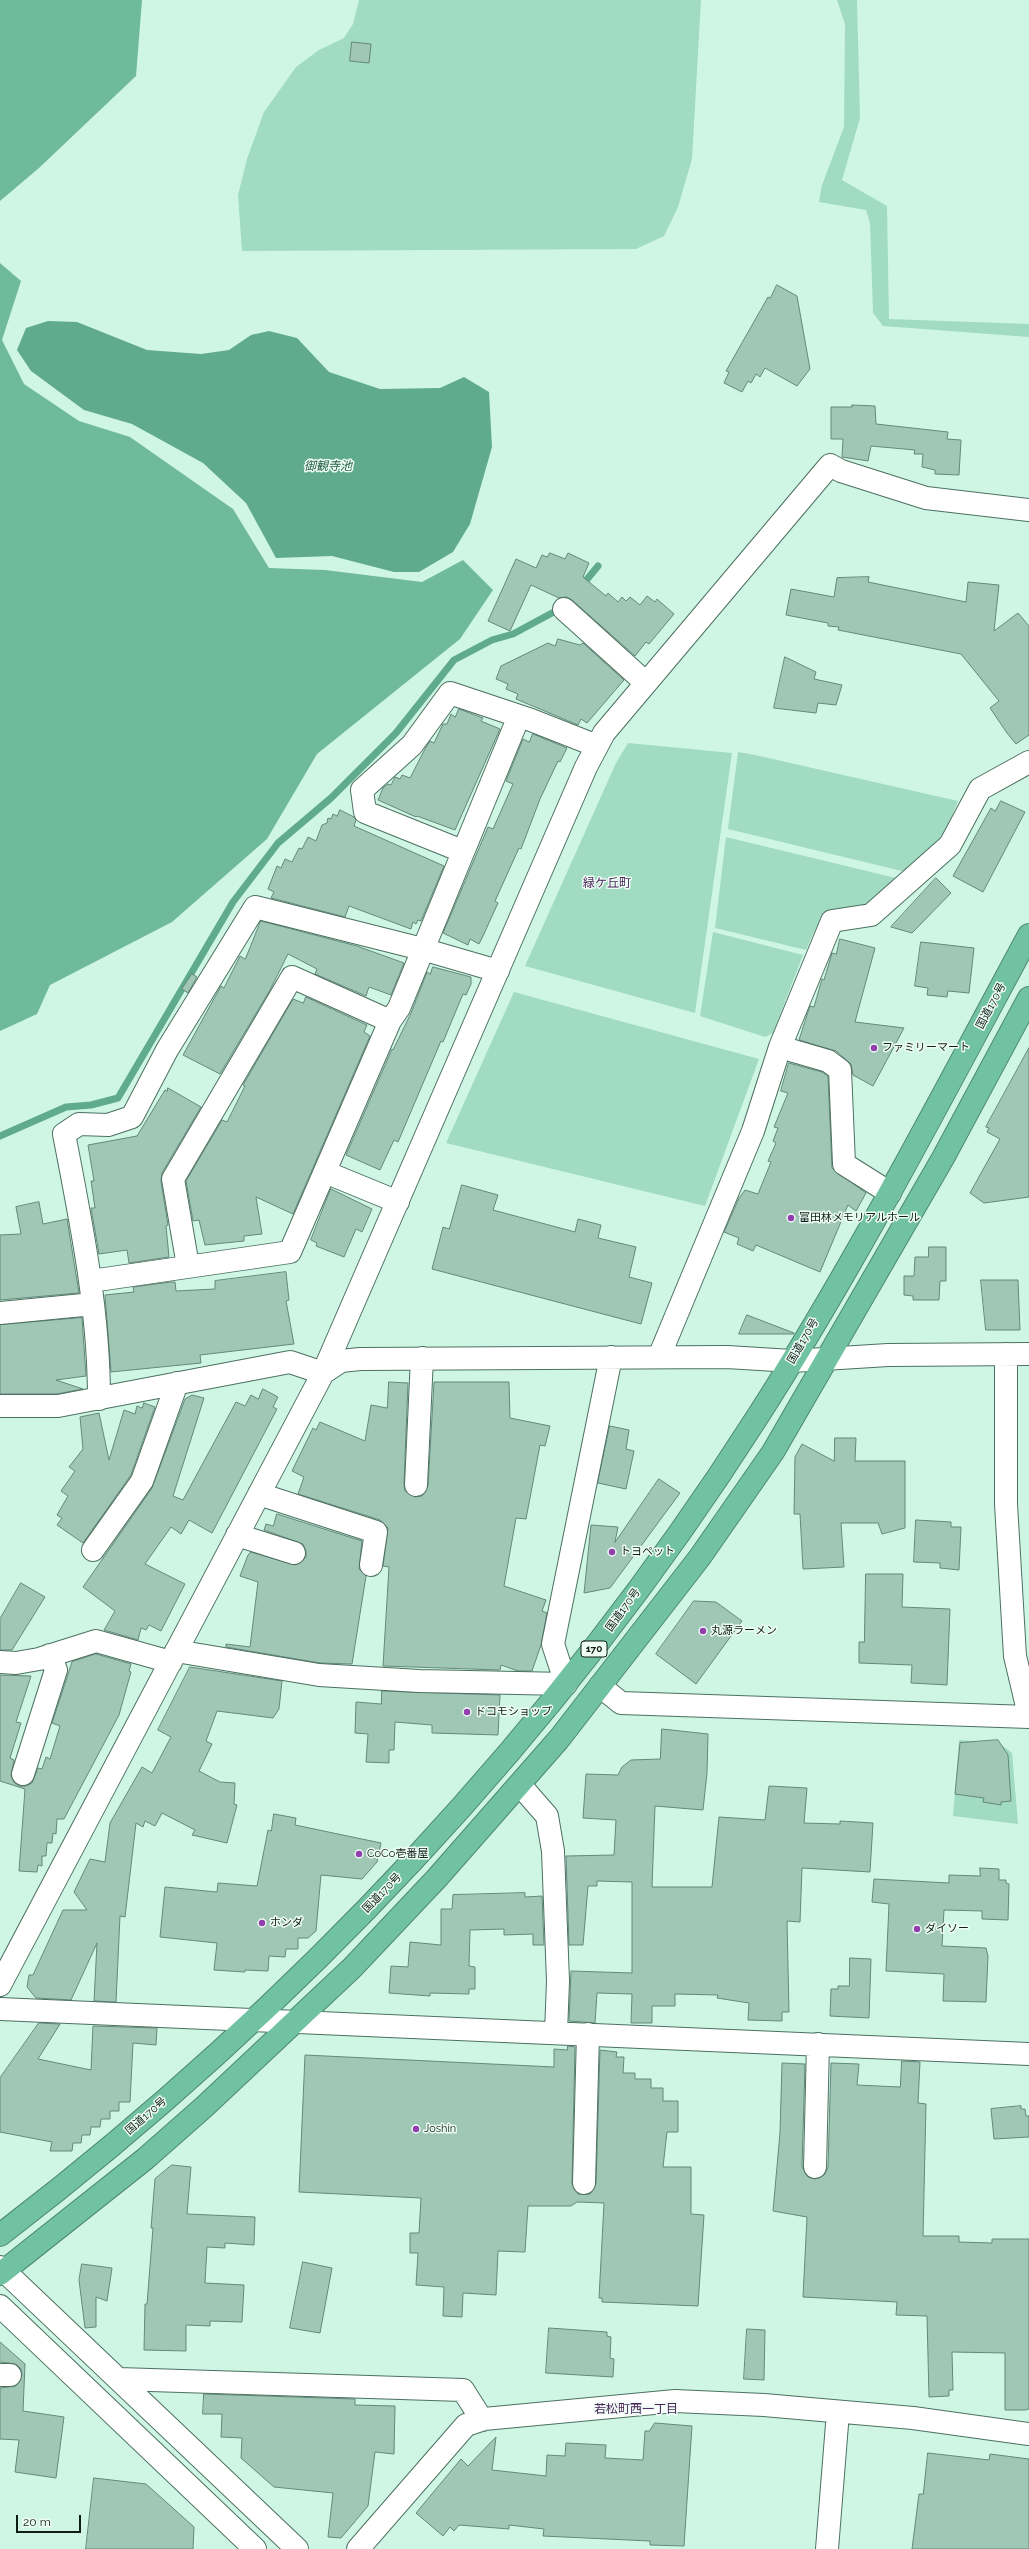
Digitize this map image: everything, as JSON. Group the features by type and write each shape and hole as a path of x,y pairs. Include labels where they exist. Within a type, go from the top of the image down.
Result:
{"highway":[{"name":"国道170号","path":"0,2235 125,2134 251,2020 332,1944 402,1872 494,1772 566,1684 608,1630 708,1490 792,1361 890,1193 1029,935"},
{"name":"170","path":"1,2270 145,2159 204,2107 295,2022 363,1957 437,1878 520,1785 600,1686 700,1557 773,1452 943,1158 1029,998"}],"street":[{"path":"0,1984 323,1373 586,768 604,733 830,465 841,471 926,498 1029,510"},
{"path":"564,609 646,683"},
{"path":"462,851 365,812 362,790 412,745 450,693 519,716 597,746"},
{"path":"91,1281 290,1252 390,1021 399,1008 462,851 519,716"},
{"path":"659,1357 753,1131 780,1047 832,921 871,916 950,845 980,789 1029,762"},
{"path":"99,1399 99,1363 91,1281 64,1134 79,1124 108,1125 132,1117 167,1050 255,907 422,949 498,971"},
{"path":"188,1266 173,1179 292,977 390,1021"},
{"path":"780,1047 828,1061 840,1070 844,1164 890,1193"},
{"path":"325,1172 398,1202"},
{"path":"0,1313 93,1304"},
{"path":"600,1686 621,1703 1029,1716 1015,1656 1006,1504 1006,1354"},
{"path":"323,1373 341,1361 422,1358 727,1357 792,1361 888,1355 1029,1354"},
{"path":"0,1662 16,1663 50,1655 96,1641 173,1656 319,1675 419,1680 566,1684 553,1644 611,1357"},
{"path":"416,1485 422,1358"},
{"path":"0,1406 58,1406 290,1362 323,1373"},
{"path":"93,1550 142,1481 177,1383"},
{"path":"259,1494 376,1532 371,1565"},
{"path":"237,1535 294,1553"},
{"path":"23,1774 56,1670 50,1655"},
{"path":"520,1785 547,1816 553,1851 558,1981 556,2033"},
{"path":"0,2009 1029,2054"},
{"path":"584,2183 588,2034"},
{"path":"815,2167 818,2044"},
{"path":"1,2270 119,2378 297,2549"},
{"path":"0,2306 255,2549"},
{"path":"119,2378 463,2390 482,2420"},
{"path":"358,2549 466,2425 482,2420 675,2401 913,2418 1029,2434"},
{"path":"828,2549 838,2412"}],"shaded area":[{"path":"0,0 142,0 136,76 39,168 0,201"},
{"path":"359,0 701,0 692,159 678,207 664,236 636,249 242,251 238,195 247,159 264,112 296,67 319,50 344,38 353,24"},
{"path":"837,0 857,0 860,118 842,180 887,206 889,319 1029,324 1029,337 883,326 873,313 870,223 866,210 819,202 822,185 844,127 845,24"},
{"path":"0,263 21,281 2,340 24,384 79,421 130,437 233,509 269,568 325,570 422,582 463,560 493,590 460,639 317,754 267,839 172,922 50,985 37,1014 0,1031"},
{"path":"628,743 732,753 695,1013 525,966 616,763"},
{"path":"738,752 958,801 944,832 926,856 910,873 728,829"},
{"path":"726,837 904,880 877,906 825,912 806,950 715,928"},
{"path":"713,932 803,955 773,1033 765,1037 700,1016"},
{"path":"514,992 759,1059 705,1206 446,1143"},
{"path":"959,1740 999,1743 1012,1753 1018,1824 953,1816"}],"water":[{"name":"御観寺池","path":"48,321 77,322 147,350 201,354 229,350 251,335 269,331 297,338 329,372 380,389 440,388 464,377 489,392 492,447 470,524 453,552 419,572 394,572 332,556 276,558 246,503 203,463 132,424 84,410 31,371 17,350 26,328"}],"building":[{"path":"352,42 371,44 369,63 350,61"},
{"path":"777,285 797,296 810,369 797,386 765,368 760,377 756,374 751,383 748,381 742,392 724,383 729,372 726,371 768,297 770,298"},
{"path":"852,405 875,406 876,424 948,432 947,439 961,440 959,475 935,474 935,470 922,467 923,454 914,454 915,450 871,446 868,461 842,457 843,439 831,439 831,407 852,407"},
{"path":"550,553 565,559 568,553 589,563 583,577 606,596 608,593 618,602 622,597 626,601 630,597 640,605 647,596 655,602 657,599 674,614 649,644 646,642 635,656 572,600 566,597 559,598 531,585 510,631 488,621 516,559 536,568 542,555 547,557"},
{"path":"869,577 868,582 966,602 968,582 999,585 994,631 1018,613 1029,626 1029,735 1016,744 990,708 999,701 961,654 838,630 839,627 828,626 828,623 786,615 791,589 834,597 837,578"},
{"path":"558,639 580,645 583,643 624,680 587,723 581,719 578,725 516,699 518,694 506,689 508,684 496,679 501,666 548,643 555,646"},
{"path":"785,657 816,672 814,679 842,685 836,705 818,703 816,713 774,708"},
{"path":"459,709 483,718 481,721 500,729 455,830 417,816 416,817 378,800 383,788 388,784 391,785 395,777 400,779 402,775 410,778 430,741 434,743 443,724 447,724 451,714 455,717"},
{"path":"533,734 567,748 560,762 558,761 540,799 521,849 519,848 495,901 498,903 479,944 470,939 468,945 443,933 488,827 493,829 513,784 506,781 523,739 529,742"},
{"path":"1001,801 1025,812 983,892 953,876 991,808 995,811"},
{"path":"340,810 354,817 356,820 354,826 444,866 421,921 418,920 416,924 413,922 411,929 349,906 345,917 271,898 274,892 268,889 277,866 281,868 285,859 292,862 299,848 302,849 308,837 316,841 322,825 327,823 328,818 331,819 333,814 337,816"},
{"path":"936,878 951,893 912,933 891,927"},
{"path":"261,921 357,946 404,963 391,995 369,987 366,996 315,974 317,969 288,954 270,990 220,1074 183,1055 221,986 224,988 240,956 245,959"},
{"path":"840,939 875,948 855,1022 904,1028 873,1086 853,1075 851,1064 836,1051 799,1040 810,1006 814,1007 822,979 824,980 832,953 836,954"},
{"path":"921,942 974,948 969,993 948,991 947,997 927,995 928,988 915,986"},
{"path":"433,967 471,977 471,984 466,995 463,994 443,1042 441,1041 398,1142 394,1140 380,1170 346,1155 392,1049 393,1050 411,1013 427,972 430,974"},
{"path":"192,974 197,977 188,993 182,989"},
{"path":"306,997 367,1025 364,1032 370,1036 293,1214 256,1197 262,1234 244,1236 244,1241 205,1245 199,1220 193,1221 186,1181 222,1120 227,1122 245,1086 243,1085 293,999 303,1003"},
{"path":"1029,1048 1029,1197 984,1203 970,1193 1000,1139 987,1132 989,1128 986,1127"},
{"path":"789,1063 822,1072 828,1076 832,1168 866,1193 856,1211 848,1205 820,1272 756,1245 753,1251 737,1244 739,1238 724,1232 739,1198 745,1190 758,1194 771,1162 768,1161 776,1143 773,1141 778,1128 774,1127 788,1093 781,1091"},
{"path":"168,1088 201,1107 162,1173 161,1181 168,1225 166,1226 169,1257 129,1263 127,1250 99,1254 91,1208 95,1208 91,1181 94,1181 88,1145 137,1136 165,1090 167,1091"},
{"path":"462,1185 498,1195 493,1210 575,1232 578,1219 601,1225 598,1238 636,1247 629,1277 652,1283 641,1324 432,1269 443,1227 449,1229"},
{"path":"331,1189 372,1209 362,1232 356,1229 344,1257 316,1246 317,1243 311,1240"},
{"path":"39,1202 43,1224 67,1219 79,1293 0,1300 0,1235 21,1234 16,1207"},
{"path":"929,1247 946,1247 946,1281 940,1281 939,1300 913,1300 913,1296 904,1295 904,1276 914,1276 915,1257 928,1257"},
{"path":"286,1272 289,1300 286,1301 294,1344 200,1355 201,1363 111,1372 105,1295 134,1292 133,1287 171,1282 175,1282 176,1291 215,1289 215,1281"},
{"path":"981,1280 1018,1280 1020,1330 986,1330"},
{"path":"747,1315 794,1333 794,1334 739,1334"},
{"path":"82,1318 86,1376 56,1380 83,1389 57,1394 0,1394 0,1325"},
{"path":"389,1382 408,1383 404,1484 405,1491 415,1497 422,1496 428,1486 434,1382 509,1382 510,1418 550,1426 545,1446 540,1445 526,1519 516,1518 504,1586 546,1600 542,1611 547,1613 541,1645 532,1671 518,1671 501,1665 500,1670 383,1666 389,1567 383,1566 388,1528 380,1520 298,1494 304,1477 292,1471 313,1428 316,1430 320,1422 365,1441 371,1405 387,1408"},
{"path":"263,1389 278,1397 273,1407 277,1409 212,1533 189,1520 181,1534 171,1527 145,1564 185,1584 161,1631 149,1625 146,1630 141,1628 138,1640 104,1630 115,1611 83,1587 152,1488 185,1399 192,1395 204,1398 173,1496 183,1500 236,1402 245,1406 251,1395 258,1399"},
{"path":"144,1403 155,1407 131,1475 83,1543 57,1525 62,1518 57,1515 68,1496 61,1491 75,1471 69,1467 83,1449 80,1417 99,1413 109,1460 124,1410 135,1414 137,1406 142,1408"},
{"path":"610,1426 629,1430 626,1449 634,1451 626,1489 598,1483"},
{"path":"835,1438 856,1438 855,1461 905,1461 905,1528 882,1534 878,1523 841,1523 844,1567 803,1569 800,1514 794,1514 795,1457 802,1444 834,1461"},
{"path":"659,1479 680,1493 610,1588 584,1593 591,1525 618,1527 615,1542"},
{"path":"277,1514 362,1541 359,1569 366,1576 352,1664 320,1663 226,1647 226,1644 250,1647 258,1582 240,1576 248,1555 251,1552 296,1565 306,1557 306,1551 303,1544 264,1530 266,1524 273,1526"},
{"path":"916,1520 951,1522 951,1527 961,1527 959,1570 940,1568 940,1563 914,1562"},
{"path":"866,1574 903,1574 902,1607 950,1609 947,1685 911,1683 912,1665 859,1663 859,1642 864,1642"},
{"path":"21,1583 45,1597 12,1650 0,1650 0,1619"},
{"path":"694,1601 716,1602 742,1621 696,1684 656,1654"},
{"path":"96,1654 131,1664 129,1671 131,1672 119,1715 64,1819 57,1819 56,1834 53,1833 52,1843 47,1843 46,1856 42,1856 42,1866 38,1865 37,1872 19,1871 25,1789 0,1781 0,1675 31,1676 16,1722 21,1723 10,1758 14,1760 11,1776 14,1782 19,1786 26,1786 32,1783 38,1768 42,1769 46,1757 50,1759 60,1726 52,1723 72,1662"},
{"path":"190,1667 282,1681 279,1709 273,1718 217,1711 206,1741 212,1744 199,1771 220,1782 235,1783 234,1804 237,1805 227,1843 192,1835 195,1830 162,1813 155,1826 145,1821 143,1827 136,1823 125,1917 120,1916 116,2002 94,2001 97,1943 71,2000 36,1998 27,1987 29,1975 33,1975 63,1910 87,1910 74,1892 90,1859 105,1862 110,1823 142,1767 152,1773 171,1737 158,1730"},
{"path":"382,1691 500,1695 498,1735 432,1733 432,1725 395,1722 394,1750 389,1750 389,1763 366,1762 368,1734 355,1733 356,1702 381,1704"},
{"path":"662,1729 708,1734 707,1773 703,1810 655,1806 652,1887 712,1887 719,1817 765,1820 769,1786 807,1788 804,1823 840,1824 840,1821 873,1823 870,1872 802,1868 800,1922 787,1921 789,2012 782,2012 782,2021 748,2020 749,2003 717,1998 718,1995 675,1994 675,2006 652,2006 652,2023 631,2023 632,1994 597,1993 595,2023 569,2021 571,1971 632,1973 632,1882 597,1881 597,1886 588,1886 583,1945 569,1945 566,1856 614,1855 616,1820 583,1818 586,1774 618,1775 622,1767 631,1760 660,1759"},
{"path":"998,1740 1008,1755 1011,1801 1001,1802 1001,1805 983,1802 984,1798 955,1794 960,1743"},
{"path":"274,1814 296,1818 295,1825 381,1843 377,1862 362,1879 321,1875 316,1931 308,1938 298,1938 298,1949 286,1949 285,1957 269,1956 268,1971 245,1970 245,1972 214,1970 217,1943 160,1937 165,1887 217,1892 218,1883 257,1886 268,1830 271,1831"},
{"path":"980,1868 999,1869 999,1880 1006,1880 1006,1883 1009,1884 1008,1920 982,1919 982,1911 944,1910 942,1946 986,1948 988,1956 986,2002 943,2001 944,1974 886,1971 889,1904 872,1902 874,1879 949,1883 949,1875 980,1876"},
{"path":"525,1893 525,1897 542,1896 544,1945 533,1945 533,1934 504,1935 504,1929 470,1930 469,1966 475,1967 475,1989 469,1989 469,1994 430,1993 430,1996 389,1993 391,1966 408,1967 410,1942 441,1945 441,1909 452,1909 453,1895"},
{"path":"850,1958 871,1959 869,2018 830,2016 831,1989 838,1989 838,1986 849,1986"},
{"path":"39,2023 60,2024 38,2059 91,2070 93,2026 157,2028 156,2045 133,2043 130,2102 119,2102 119,2111 110,2111 110,2119 101,2119 100,2127 91,2127 90,2135 82,2135 81,2143 73,2143 72,2151 50,2151 52,2142 0,2132 0,2078"},
{"path":"568,2046 575,2047 572,2183 578,2194 590,2194 596,2183 600,2050 617,2052 616,2057 624,2057 623,2073 635,2073 635,2079 651,2079 651,2088 663,2088 663,2101 678,2101 678,2132 667,2132 663,2167 691,2167 691,2214 704,2215 698,2306 602,2302 602,2298 599,2298 604,2203 577,2202 571,2206 528,2206 525,2252 498,2251 496,2295 463,2293 462,2317 443,2316 444,2287 416,2285 418,2253 410,2253 410,2233 419,2233 421,2198 299,2192 305,2055 554,2067 554,2049 567,2050"},
{"path":"902,2061 920,2062 918,2103 926,2104 923,2236 959,2236 959,2242 992,2243 992,2239 1029,2239 1029,2409 1005,2410 1005,2353 952,2352 953,2390 949,2390 949,2396 929,2397 927,2316 896,2315 897,2302 803,2297 807,2217 773,2211 780,2133 782,2063 805,2064 802,2167 808,2177 815,2179 825,2174 828,2167 831,2063 859,2064 857,2085 900,2087"},
{"path":"1021,2106 1021,2109 1025,2109 1026,2116 1029,2116 1029,2137 994,2139 991,2109"},
{"path":"172,2165 191,2167 187,2214 255,2217 254,2245 225,2243 225,2248 207,2247 205,2283 244,2285 242,2322 210,2321 210,2326 186,2325 186,2351 144,2350 145,2304 147,2304 155,2179"},
{"path":"303,2262 332,2268 320,2333 290,2328"},
{"path":"82,2264 112,2268 107,2301 96,2297 96,2327 85,2328 79,2280"},
{"path":"549,2328 607,2332 607,2336 611,2337 610,2358 614,2359 613,2377 546,2373"},
{"path":"747,2329 765,2330 764,2380 744,2379"},
{"path":"0,2342 25,2364 23,2411 64,2417 56,2478 15,2472 19,2440 0,2439 0,2388 16,2386 22,2375 21,2369 16,2364 0,2362"},
{"path":"204,2394 355,2399 355,2405 395,2406 394,2454 375,2452 368,2506 341,2538 328,2537 333,2493 274,2487 241,2458 242,2438 221,2437 222,2414 203,2414"},
{"path":"655,2423 692,2426 684,2546 650,2545 650,2541 543,2536 544,2529 509,2525 509,2529 459,2525 454,2531 450,2527 443,2536 416,2513 461,2459 468,2466 496,2437 492,2470 546,2476 547,2455 565,2456 566,2443 606,2445 605,2458 643,2460 645,2431 649,2431"},
{"path":"928,2453 989,2460 990,2454 1029,2459 1029,2549 912,2549 919,2494 923,2494"},
{"path":"94,2478 146,2484 194,2527 193,2549 86,2549"}],"waterway":[{"path":"0,1136 66,1107 91,1105 118,1098 233,902 278,843 331,798 396,733 454,660 492,640 513,634 565,606 598,566"}],"place":[{"name":"ファミリーマート","path":"874,1048"},
{"name":"富田林メモリアルホール","path":"791,1218"},
{"name":"トヨペット","path":"612,1552"},
{"name":"丸源ラーメン","path":"703,1631"},
{"name":"ドコモショップ","path":"467,1712"},
{"name":"CoCo壱番屋","path":"359,1854"},
{"name":"ホンダ","path":"262,1923"},
{"name":"ダイソー","path":"917,1929"},
{"name":"Joshin","path":"416,2129"}],"district":[{"name":"緑ケ丘町","path":"607,883"},
{"name":"若松町西一丁目","path":"636,2409"}]}
